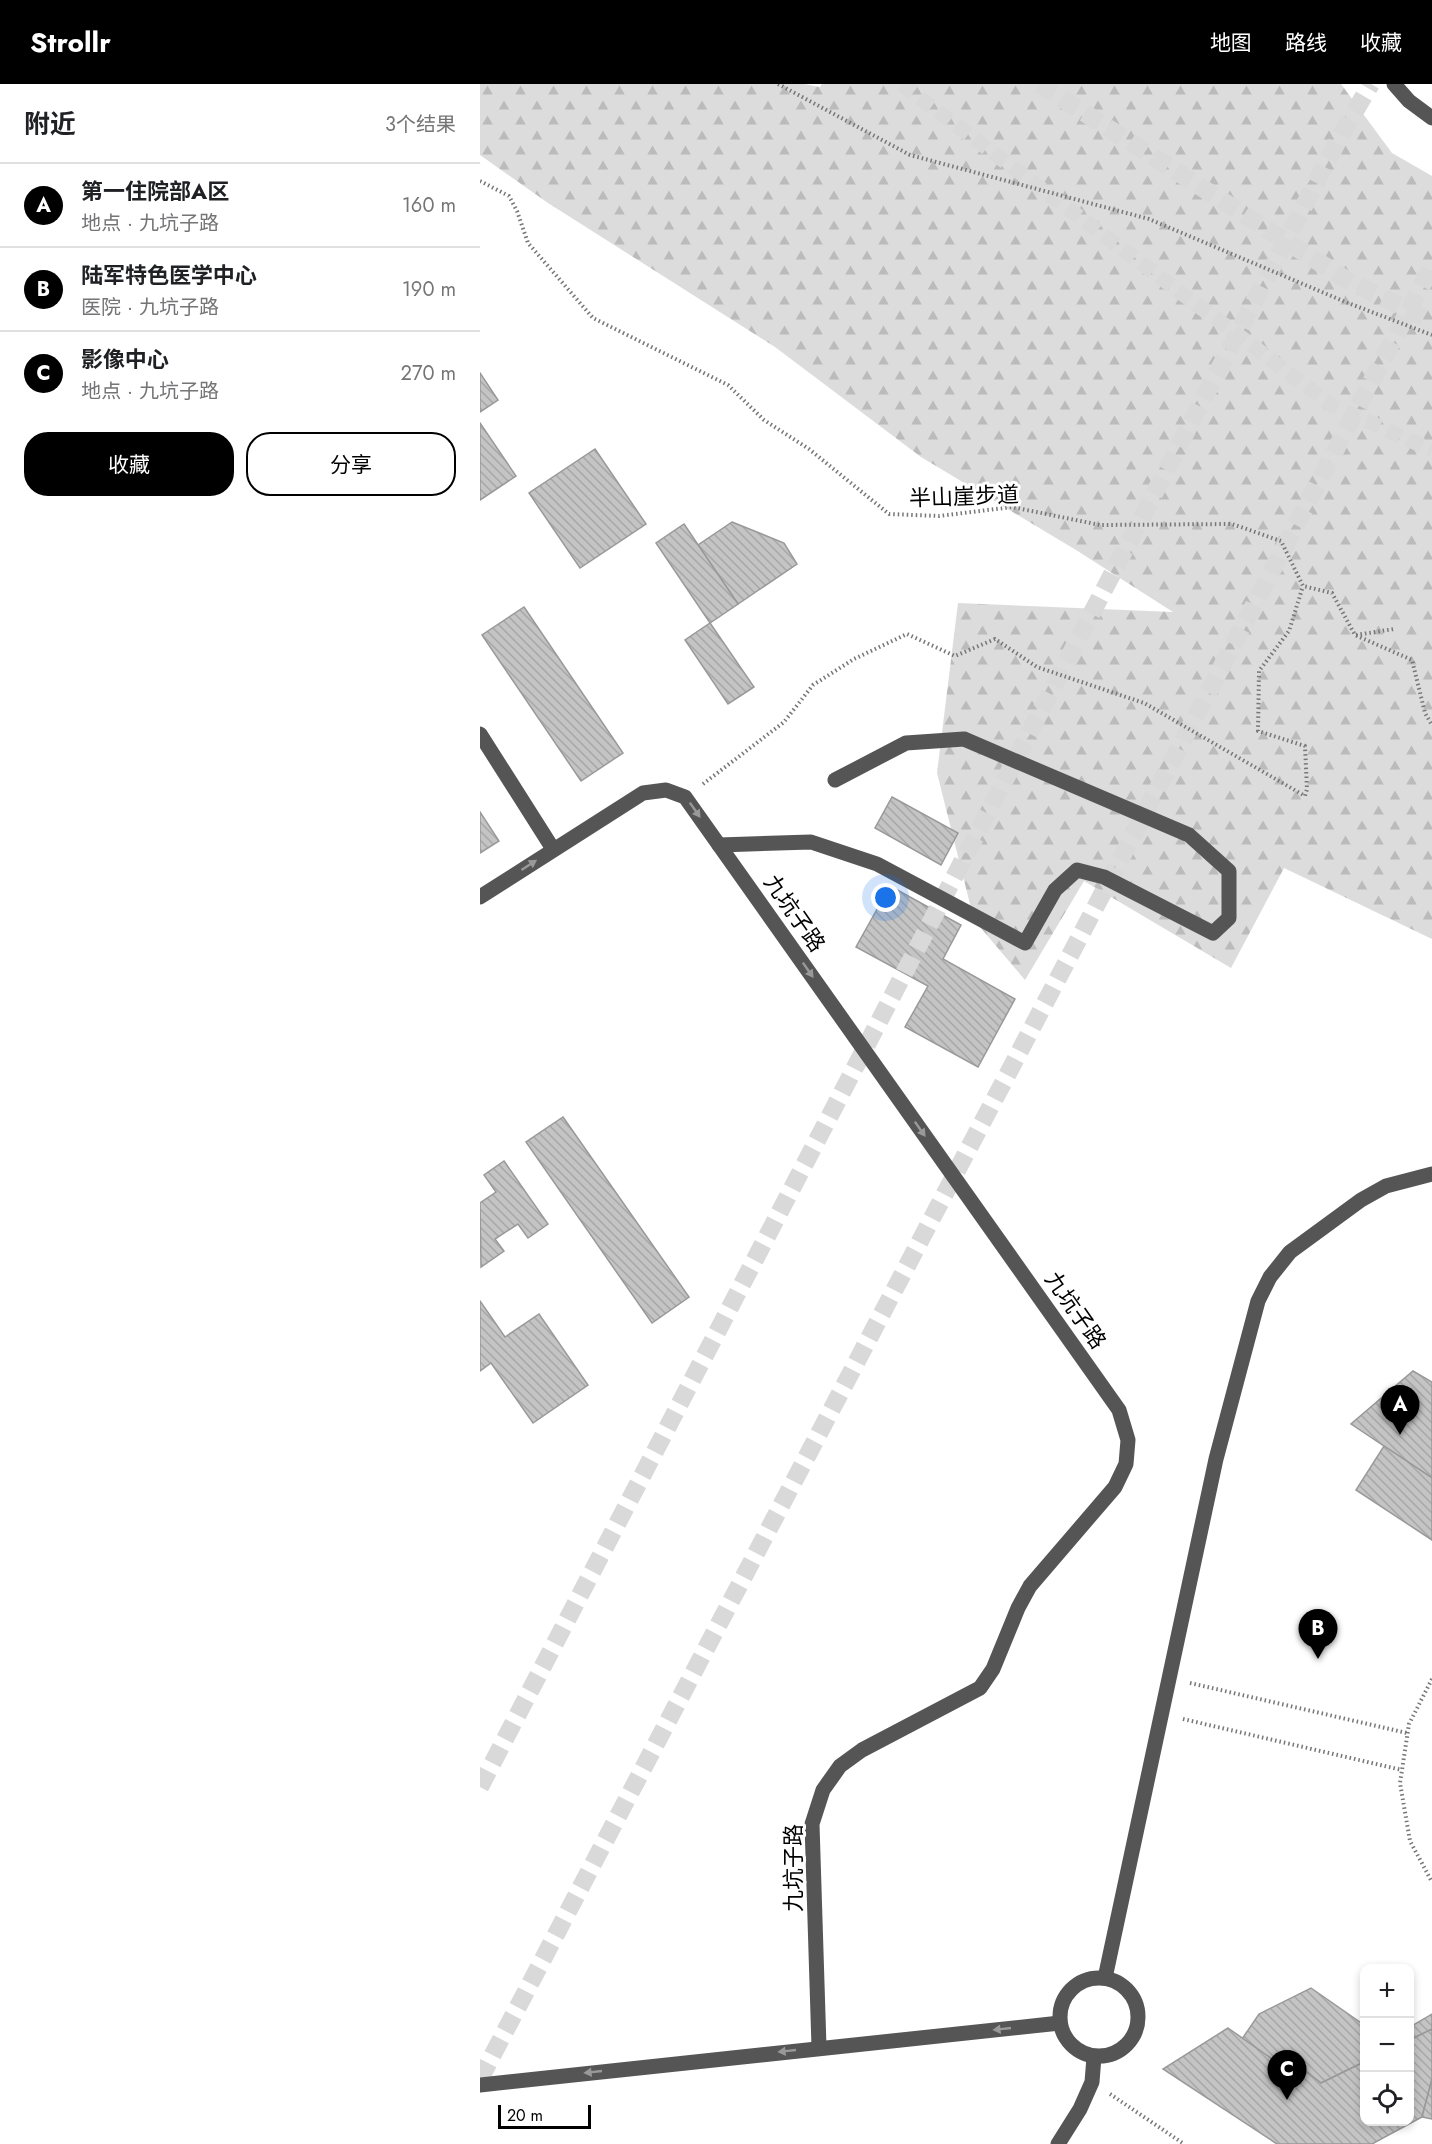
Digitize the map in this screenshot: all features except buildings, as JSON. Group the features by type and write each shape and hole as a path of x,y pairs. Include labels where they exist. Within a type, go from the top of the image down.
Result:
{"street":[{"path":"1394,84 1409,101 1432,118"},
{"path":"480,734 554,849"},
{"path":"719,845 811,842 878,864 1025,943 1055,890 1077,870 1104,877 1213,933 1229,918 1229,871 1189,835 964,739 906,743 835,780"},
{"path":"480,897 643,793 666,790 686,797"},
{"name":"九坑子路","path":"686,797 1119,1410 1128,1440 1126,1464 1114,1487 1030,1586 1018,1608 993,1670 980,1688 862,1750 840,1766 823,1790 812,1824 819,2047"},
{"path":"1105,1978 1216,1459 1258,1301 1270,1277 1290,1252 1361,1200 1386,1186 1432,1174"},
{"path":"1105,1978 1129,1991 1136,2003 1139,2016 1137,2030 1131,2041 1121,2051 1108,2056 1094,2056 1081,2053 1071,2044 1064,2035 1060,2023 1064,1999 1071,1990 1081,1982 1105,1978"},
{"path":"480,2085 1060,2023"},
{"path":"1058,2144 1080,2109 1092,2082 1094,2056"}],"path":[{"path":"778,84 910,155 1149,219 1348,303 1432,335"},
{"name":"半山崖步道","path":"480,181 509,196 528,243 593,318 728,385 764,420 809,449 889,514 939,516 1012,507 1100,525 1232,524 1281,541 1303,586"},
{"path":"686,797 784,722 813,685 854,659 907,634 955,656 995,639 1037,667 1144,703 1305,796 1307,789 1305,746 1258,731 1259,671 1288,631 1303,586 1332,593 1355,635 1412,660 1425,713 1432,725"},
{"path":"1355,635 1394,629"},
{"path":"1169,1678 1407,1733"},
{"path":"1432,1679 1409,1724 1400,1783 1410,1841 1432,1882"},
{"path":"1161,1714 1402,1770"},
{"path":"1092,2082 1184,2144"}],"green space":[{"path":"480,84 804,84 820,87 822,84 1341,84 1392,153 1432,176 1432,939 1284,868 1231,968 1084,881 1025,980 974,920 937,773 958,603 1173,612 1076,550 921,457 775,347 548,203 480,155"}],"tunnel":[{"path":"901,84 1333,406 1432,450"},
{"path":"1039,84 1350,282 1432,321"},
{"path":"480,1787 1342,133 1371,84"},
{"path":"480,2079 1432,266"}],"place":[{"name":"第一住院部A区","path":"1400,1435"},
{"name":"陆军特色医学中心","path":"1318,1659"},
{"name":"影像中心","path":"1287,2100"}]}
